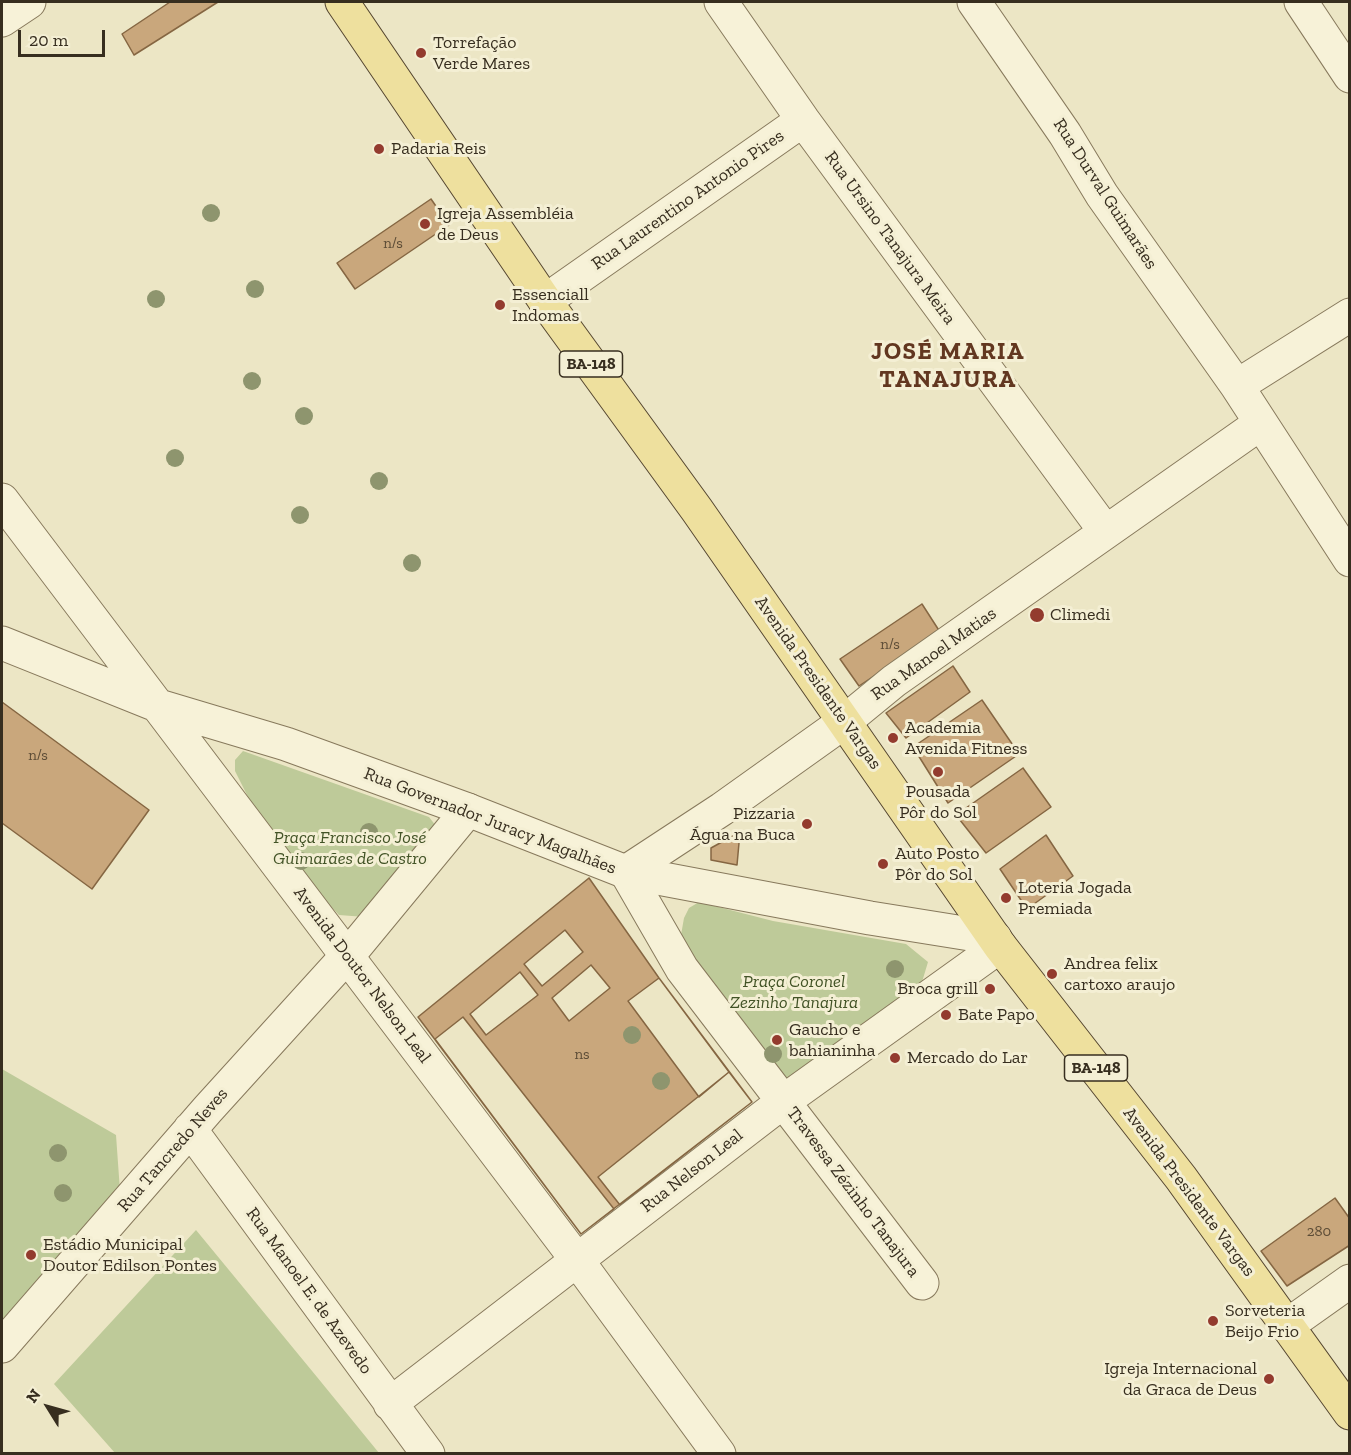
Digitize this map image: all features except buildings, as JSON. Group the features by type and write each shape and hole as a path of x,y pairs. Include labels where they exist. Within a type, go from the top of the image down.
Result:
{"main road":[{"name":"Avenida Presidente Vargas","path":"342,2 545,301 697,510 998,942 1181,1178 1350,1413"}],"street":[{"path":"2,20 29,2"},
{"name":"Rua Ursino Tanajura Meira","path":"721,2 803,120 1105,531"},
{"name":"Rua Durval Guimarães","path":"974,2 1065,134 1102,195 1237,386 1252,429 1350,560"},
{"path":"1300,2 1350,76"},
{"name":"Rua Laurentino Antonio Pires","path":"545,301 803,120"},
{"path":"1237,386 1350,315"},
{"name":"Rua Manoel Matias","path":"626,872 722,809 844,722 876,694 1252,429"},
{"name":"Avenida Doutor Nelson Leal","path":"2,500 577,1260 719,1454"},
{"name":"Rua Governador Juracy Magalhães","path":"2,644 159,706 286,744 468,810 626,872 998,942"},
{"name":"Rua Tancredo Neves","path":"2,1346 190,1129 347,956 468,810"},
{"path":"626,872 682,969 783,1101"},
{"name":"Rua Nelson Leal","path":"390,1404 783,1101 998,942"},
{"name":"Travessa Zézinho Tanajura","path":"783,1101 922,1283"},
{"name":"Rua Manoel E. de Azevedo","path":"190,1129 428,1454"},
{"path":"1288,1325 1350,1281"}],"green space":[{"name":"Praça Francisco José Guimarães de Castro","path":"243,751 429,817 436,826 365,917 339,915 292,866 255,811 235,771 235,760"},
{"name":"Praça Coronel Zezinho Tanajura","path":"699,902 773,921 906,944 928,962 922,982 788,1080 774,1073 712,991 681,935 684,918 689,908"},
{"name":"Estádio Municipal Doutor Edilson Pontes","path":"2,1069 116,1135 120,1191 2,1320"},
{"path":"196,1230 379,1453 115,1453 54,1384"}],"place":[{"name":"Torrefação Verde Mares","path":"421,53"},
{"name":"Padaria Reis","path":"379,149"},
{"name":"Igreja Assembléia de Deus","path":"425,224"},
{"name":"Essenciall Indomas","path":"500,305"},
{"name":"Climedi","path":"1037,615"},
{"name":"Academia Avenida Fitness","path":"893,738"},
{"name":"Pousada Pôr do Sol","path":"938,772"},
{"name":"Pizzaria Água na Buca","path":"807,824"},
{"name":"Auto Posto Pôr do Sol","path":"883,864"},
{"name":"Loteria Jogada Premiada","path":"1006,898"},
{"name":"Andrea felix cartoxo araujo","path":"1052,974"},
{"name":"Broca grill","path":"990,989"},
{"name":"Bate Papo","path":"946,1015"},
{"name":"Gaucho e bahianinha","path":"777,1040"},
{"name":"Mercado do Lar","path":"895,1058"},
{"name":"Estádio Municipal Doutor Edilson Pontes","path":"31,1255"},
{"name":"Sorveteria Beijo Frio","path":"1213,1321"},
{"name":"Igreja Internacional da Graca de Deus","path":"1269,1379"}],"district":[{"name":"JOSÉ MARIA TANAJURA","path":"948,366"}]}
